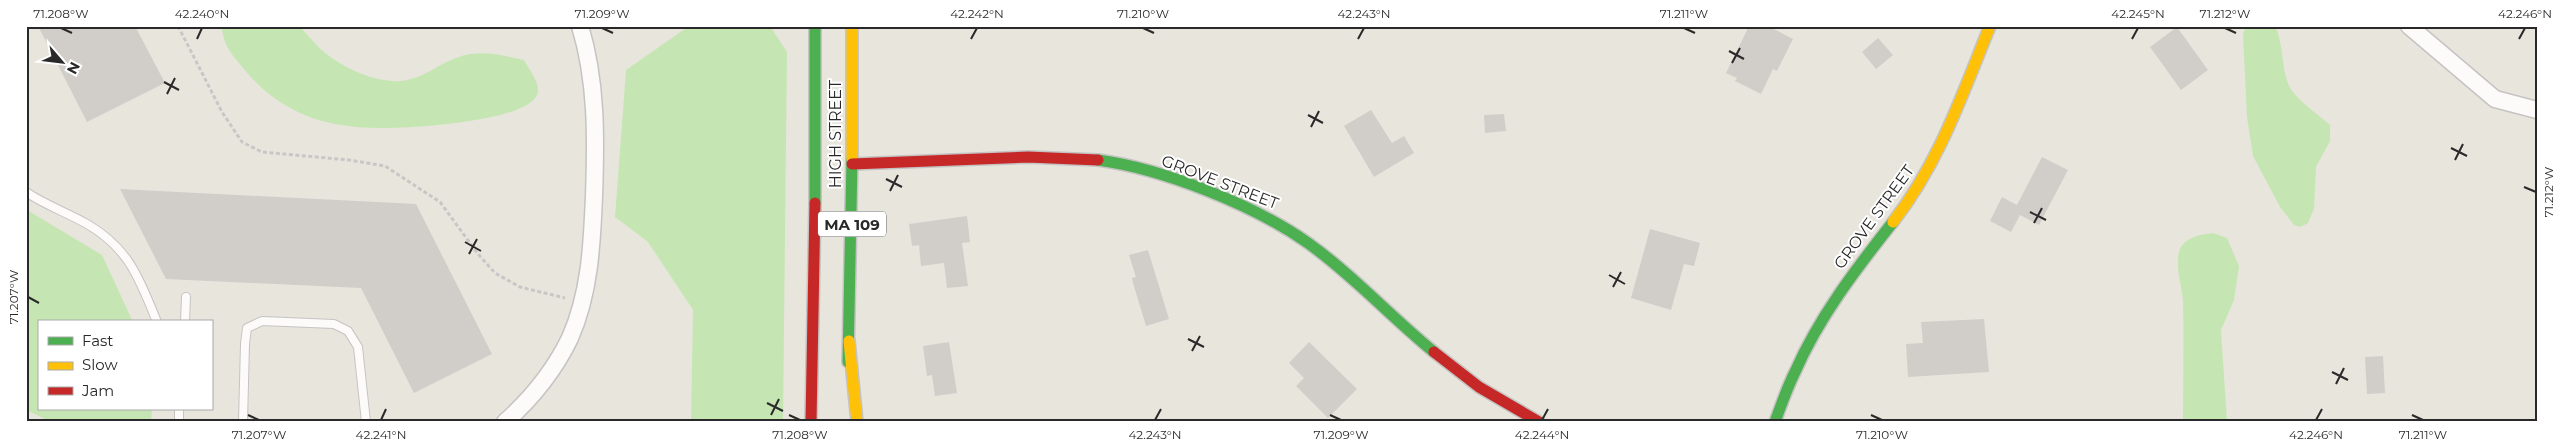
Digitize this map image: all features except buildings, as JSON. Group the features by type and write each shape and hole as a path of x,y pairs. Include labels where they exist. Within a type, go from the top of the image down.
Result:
{"main road":[{"name":"HIGH STREET","path":"811,422 815,273 815,26"},
{"name":"HIGH STREET","path":"847,422 852,164 852,26"},
{"name":"GROVE STREET","path":"1775,422 1796,371 1826,314 1851,276 1914,195 1937,155 1990,26"},
{"name":"GROVE STREET","path":"852,164 1010,158 1088,159 1124,165 1163,176 1238,203 1296,233 1324,255 1452,369 1482,390 1539,422"},
{"path":"848,342 857,422"}],"street":[{"path":"505,422 548,375 570,338 583,302 592,245 596,144 591,77 580,26"},
{"path":"2409,26 2496,99 2537,110"}],"lane":[{"path":"26,192 88,224 116,246 132,263 156,320"},
{"path":"185,320 186,297"},
{"path":"243,422 247,328 262,321 334,324 348,331 358,347 366,422"}],"path":[{"path":"178,26 222,112 242,142 262,152 349,160 385,166 440,202 486,264 507,281 533,291 583,302"}],"green space":[{"path":"222,26 299,26 321,49 337,62 368,76 390,81 401,81 417,77 450,60 465,55 482,53 507,56 524,60 535,79 538,91 532,102 516,110 494,117 467,122 393,128 346,126 330,123 305,115 285,105 258,85 229,49 222,32"},
{"path":"689,26 770,26 787,52 783,422 691,422 693,310 648,242 615,217 626,70"},
{"path":"2246,26 2275,26 2288,84 2296,96 2330,125 2330,141 2316,167 2314,209 2308,223 2300,227 2294,225 2280,207 2253,156 2247,117 2243,34"},
{"path":"27,210 102,255 132,320 38,320 38,410 152,410 151,421 51,422 26,410"},
{"path":"2213,233 2227,238 2239,266 2234,300 2221,330 2227,422 2183,422 2183,302 2178,255 2182,245 2190,239 2199,235"}],"traffic: fast":[{"path":"815,26 815,203"},
{"path":"848,362 852,159"},
{"path":"1098,160 1151,171 1179,180 1262,215 1325,255 1434,352"},
{"path":"1775,422 1789,384 1815,332 1852,276 1893,222"}],"traffic: slow":[{"path":"852,26 852,159"},
{"path":"1893,222 1924,176 1937,152 1990,26"},
{"path":"849,341 857,422"}],"traffic: jam":[{"path":"852,164 1028,157 1098,160"},
{"path":"811,422 815,203"},
{"path":"1434,352 1479,387 1539,422"}]}
